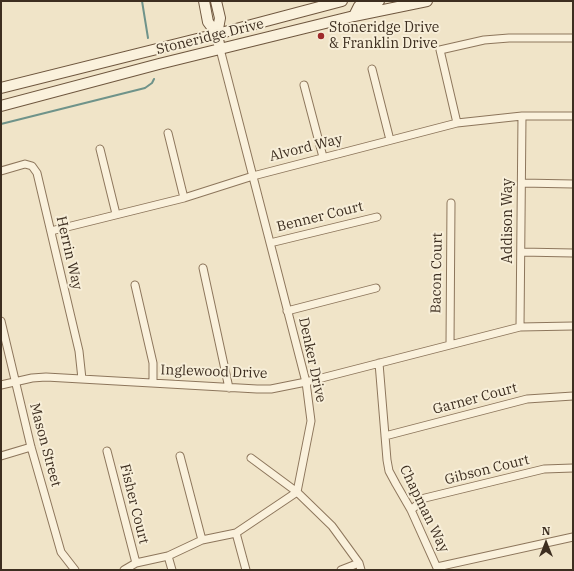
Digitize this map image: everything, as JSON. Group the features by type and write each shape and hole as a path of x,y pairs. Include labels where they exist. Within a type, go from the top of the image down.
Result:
{"main road":[{"path":"204,1 208,22 217,34"},
{"path":"216,1 220,18 217,34 220,49"},
{"name":"Stoneridge Drive","path":"1,88 342,1"},
{"path":"354,16 359,6 379,1"},
{"name":"Stoneridge Drive","path":"1,106 158,64 354,16 427,1"}],"street":[{"path":"457,123 440,50 484,40 509,38 573,38"},
{"name":"Denker Drive","path":"220,49 306,382 311,421 297,492"},
{"path":"372,69 390,140"},
{"path":"304,85 323,157"},
{"name":"Alvord Way","path":"51,231 184,198 253,176 457,123 522,116 573,116"},
{"name":"Addison Way","path":"520,327 522,116"},
{"path":"168,133 184,198"},
{"path":"100,149 116,214"},
{"name":"Herrin Way","path":"1,171 25,164 32,166 37,173 79,352 82,379"},
{"path":"522,183 573,184"},
{"name":"Bacon Court","path":"450,344 451,203"},
{"name":"Benner Court","path":"270,243 376,217"},
{"path":"521,252 573,253"},
{"path":"203,268 229,388"},
{"path":"135,285 153,363 153,383"},
{"path":"287,311 376,288"},
{"name":"Mason Street","path":"1,321 31,447 61,552 75,570"},
{"name":"Inglewood Drive","path":"1,385 32,378 46,377 229,388 271,389 306,382 520,327 573,326"},
{"name":"Chapman Way","path":"379,363 389,471 411,510 438,568"},
{"name":"Garner Court","path":"385,436 527,399 573,396"},
{"path":"1,456 31,447"},
{"name":"Fisher Court","path":"108,451 136,563"},
{"path":"180,456 202,540"},
{"path":"251,458 297,492 332,526 360,567 340,570"},
{"name":"Gibson Court","path":"411,510 424,498 544,469 573,468"},
{"path":"124,570 136,563 168,556 202,540 236,533 297,492"},
{"path":"236,533 246,570"},
{"path":"438,568 573,537"},
{"path":"168,556 172,570"}],"waterway":[{"path":"142,1 148,38"},
{"path":"1,124 145,88 152,83 154,79"}],"place":[{"name":"Stoneridge Drive & Franklin Drive","path":"321,36"}]}
